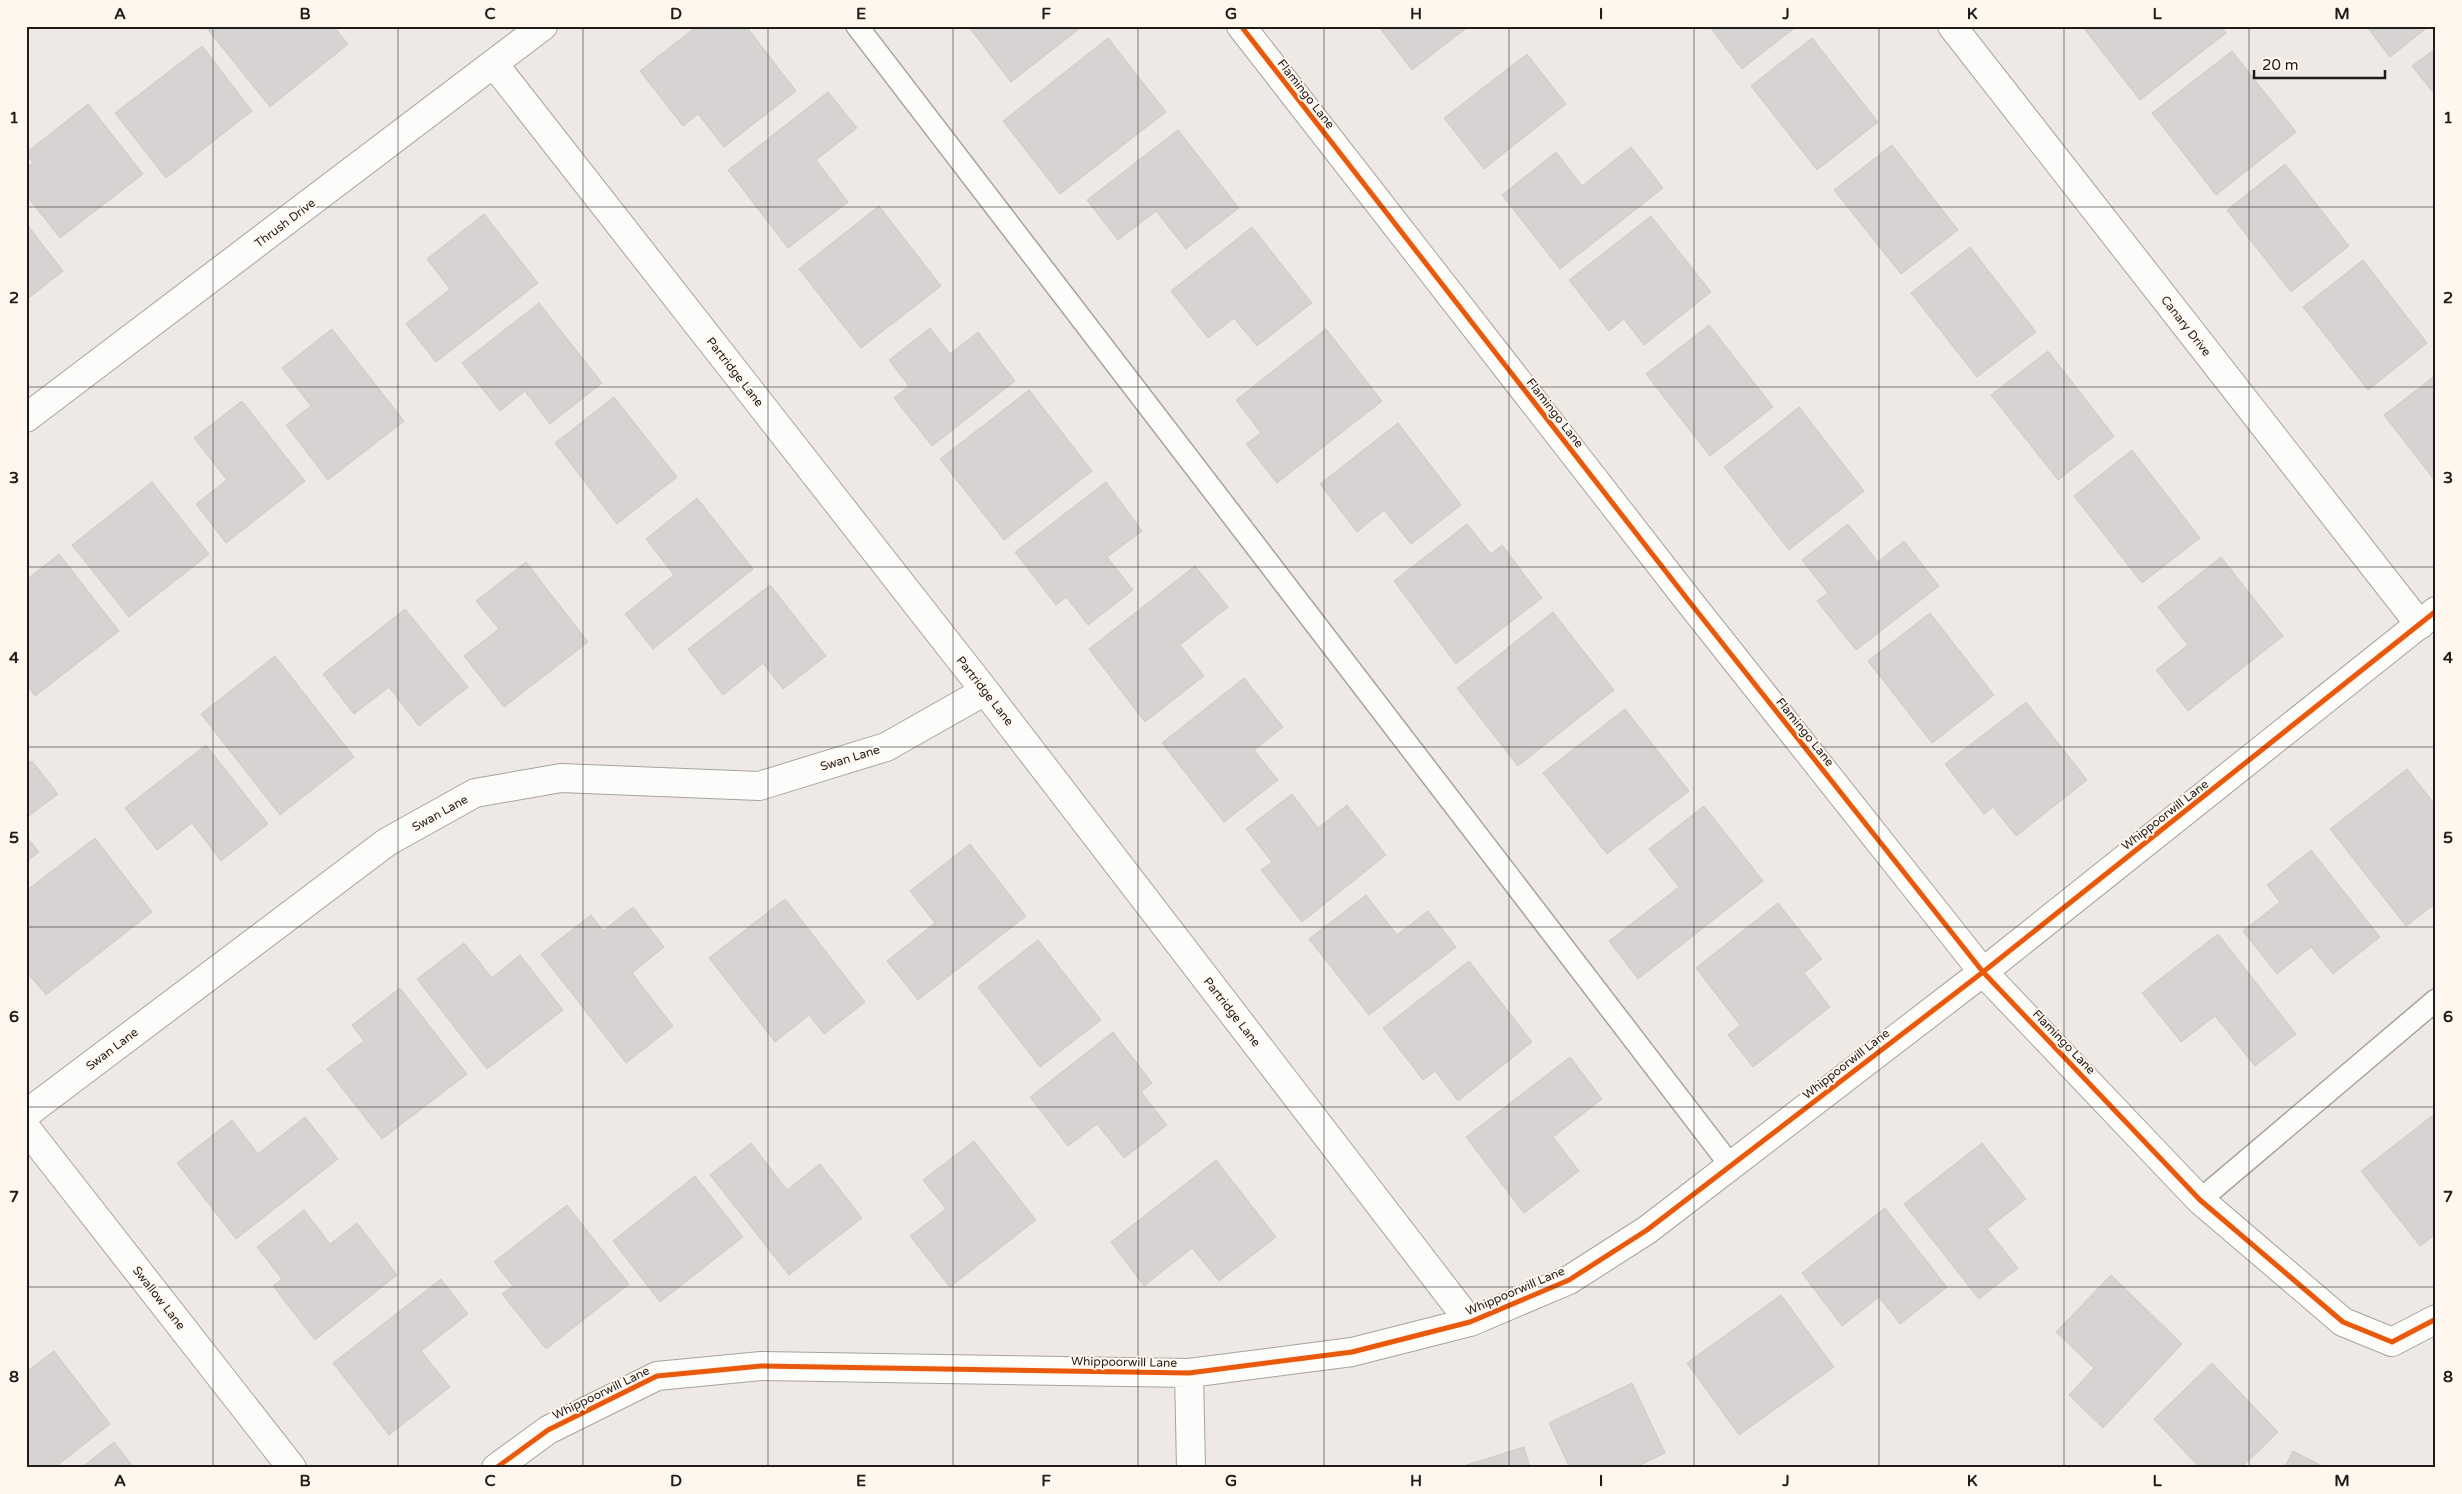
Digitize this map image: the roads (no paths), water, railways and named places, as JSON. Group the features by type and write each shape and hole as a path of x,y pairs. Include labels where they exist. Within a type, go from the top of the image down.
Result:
{"street":[{"name":"Thrush Drive","path":"26,418 543,26"},
{"name":"Flamingo Lane","path":"1241,26 1688,600 1983,972 2200,1200 2343,1322 2392,1342 2436,1319"},
{"name":"Canary Drive","path":"1952,26 2428,618"},
{"name":"Partridge Lane","path":"494,64 985,691 1470,1322"},
{"name":"Whippoorwill Lane","path":"496,1468 548,1430 657,1376 761,1366 1189,1373 1352,1352 1470,1322 1569,1280 1647,1230 1983,972 2428,618"},
{"name":"Swan Lane","path":"26,1114 387,842 475,793 561,778 759,786 886,747 985,691"},
{"name":"Swallow Lane","path":"26,1128 292,1468"},
{"path":"1189,1373 1191,1468"}],"lane":[{"path":"856,26 1731,1166"},
{"path":"2200,1200 2436,1000"}]}
